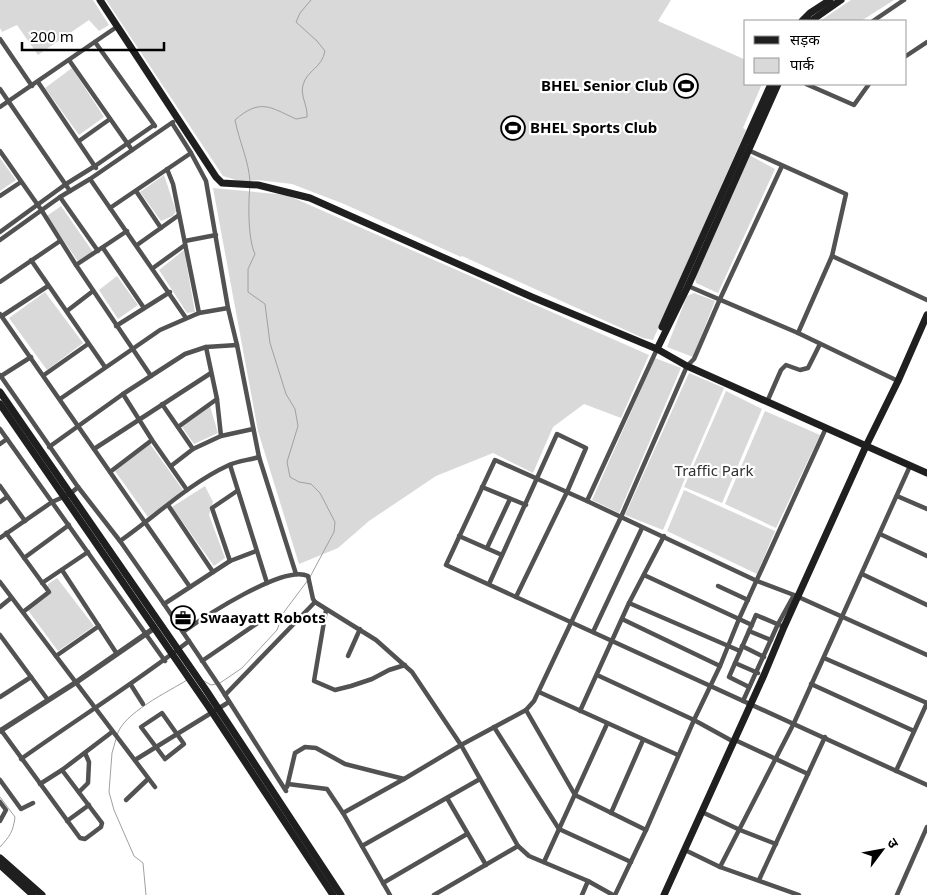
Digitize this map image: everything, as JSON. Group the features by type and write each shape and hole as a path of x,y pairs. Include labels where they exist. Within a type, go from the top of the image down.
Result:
{"main road":[{"path":"100,0 175,120 222,183 245,186 258,185 310,198 532,297 655,349 687,366 927,474"},
{"path":"803,20 830,0"},
{"path":"812,20 841,0"},
{"path":"655,349 745,149 770,85"},
{"path":"745,149 777,85"},
{"path":"664,895 735,741 781,626 898,381 927,315"},
{"path":"0,392 2,405 175,652 341,895"},
{"path":"67,496 154,629 175,652"},
{"path":"215,711 333,895"},
{"path":"1,863 33,895"},
{"path":"1,863 42,895"}],"street":[{"path":"874,20 904,0"},
{"path":"0,107 118,26"},
{"path":"0,39 32,86"},
{"path":"94,42 159,130"},
{"path":"907,55 927,42"},
{"path":"69,60 132,150"},
{"path":"38,82 99,172"},
{"path":"813,85 854,105 868,85"},
{"path":"0,89 70,190"},
{"path":"79,141 110,119"},
{"path":"0,240 70,190 90,179 175,120 206,181 228,308 259,457 296,574"},
{"path":"0,232 66,184 154,125"},
{"path":"745,149 846,194 832,256 798,333"},
{"path":"0,151 151,376"},
{"path":"110,208 191,153"},
{"path":"342,813 461,744 526,710 534,701 621,517 687,366 694,359 782,166"},
{"path":"167,169 173,184 200,313"},
{"path":"90,179 170,292 186,318"},
{"path":"0,196 21,182"},
{"path":"136,191 161,228"},
{"path":"60,197 98,251"},
{"path":"137,245 179,215"},
{"path":"76,266 127,231"},
{"path":"153,268 185,243 216,235"},
{"path":"0,282 60,241"},
{"path":"103,248 144,308"},
{"path":"832,256 927,300"},
{"path":"31,260 105,367"},
{"path":"685,284 798,333 898,381"},
{"path":"48,286 1,315 190,587"},
{"path":"67,311 93,291"},
{"path":"116,326 170,292"},
{"path":"60,399 160,330 200,313 228,308"},
{"path":"44,376 88,344"},
{"path":"766,402 781,370 786,365 800,370 808,368 820,344"},
{"path":"49,447 123,394 185,354 206,347 237,345"},
{"path":"206,347 217,399 221,436"},
{"path":"587,500 655,349"},
{"path":"31,357 0,376 49,447 120,541 164,604 286,791 295,753 305,747 316,748 344,764 404,778"},
{"path":"94,450 211,373"},
{"path":"2,405 12,393"},
{"path":"123,394 187,490"},
{"path":"178,427 217,399"},
{"path":"162,404 194,449"},
{"path":"183,632 216,608 267,583 296,574 303,573 308,576 314,600 326,610 376,640 412,672 461,744 518,846 529,856 588,881 614,895 646,830 826,428"},
{"path":"0,429 164,662"},
{"path":"171,466 194,449 221,436 253,429"},
{"path":"490,584 557,434 586,448 567,492 516,597"},
{"path":"0,444 7,439"},
{"path":"110,472 152,440"},
{"path":"120,541 187,490 230,465 259,457"},
{"path":"927,655 796,596 757,581 664,536 642,528 587,500 537,480 495,460 446,565 927,785"},
{"path":"230,465 267,583"},
{"path":"720,867 794,723 910,466"},
{"path":"0,486 24,521"},
{"path":"0,538 52,502 67,496 78,487"},
{"path":"482,487 526,505"},
{"path":"230,561 212,508 237,490"},
{"path":"0,502 7,496"},
{"path":"897,496 927,509"},
{"path":"487,548 510,499"},
{"path":"168,505 213,572"},
{"path":"24,558 69,525"},
{"path":"593,632 642,528"},
{"path":"6,533 49,592 23,612"},
{"path":"880,534 927,556"},
{"path":"459,536 502,555"},
{"path":"580,711 629,603 664,536"},
{"path":"164,604 230,561 256,551"},
{"path":"42,583 88,552"},
{"path":"62,570 117,654"},
{"path":"862,574 927,605"},
{"path":"644,575 752,625"},
{"path":"0,582 112,733 155,787"},
{"path":"718,586 748,600"},
{"path":"0,607 12,598"},
{"path":"225,695 314,600"},
{"path":"629,603 728,646 764,657"},
{"path":"326,610 314,681 335,690 372,679 389,670 405,665"},
{"path":"743,701 749,687 761,674 764,657 771,640 781,626 756,615 729,677 749,687"},
{"path":"622,619 720,666"},
{"path":"202,661 262,620"},
{"path":"56,656 99,626"},
{"path":"62,770 101,820 102,825 85,840 80,838 0,731 154,629"},
{"path":"348,656 360,629"},
{"path":"749,631 771,640"},
{"path":"0,635 48,700"},
{"path":"21,759 164,662 189,641"},
{"path":"824,658 927,703 896,771"},
{"path":"735,663 761,674"},
{"path":"597,675 808,774"},
{"path":"0,697 31,677"},
{"path":"811,684 914,731"},
{"path":"131,685 143,704"},
{"path":"539,692 678,755"},
{"path":"134,760 229,702"},
{"path":"526,710 574,795 646,830"},
{"path":"162,712 184,744 165,759 156,747 141,727 162,712"},
{"path":"544,862 607,724"},
{"path":"494,727 559,830 631,862"},
{"path":"40,784 112,733"},
{"path":"759,880 825,737"},
{"path":"611,813 643,740"},
{"path":"79,792 88,783 90,762 85,752"},
{"path":"126,800 148,779"},
{"path":"362,846 480,779"},
{"path":"0,780 21,809 33,803"},
{"path":"288,784 327,789 390,895"},
{"path":"447,798 486,865"},
{"path":"0,802 6,810 0,821"},
{"path":"67,821 89,805"},
{"path":"702,812 776,844"},
{"path":"896,895 927,827"},
{"path":"383,883 467,834"},
{"path":"434,895 518,846"},
{"path":"685,850 720,867 799,895"},
{"path":"582,895 588,881"}],"green space":[{"path":"0,0 93,0 109,25 99,31 89,20 38,55 17,25 2,32 0,28"},
{"name":"BHEL Sports Club","path":"106,0 671,0 658,21 744,59 744,85 762,85 743,128 746,130 653,340 643,338 344,204 292,184 258,180 242,182 223,176"},
{"path":"851,0 894,0 863,20 821,20"},
{"path":"72,68 104,117 79,135 45,88"},
{"path":"749,155 775,169 718,293 696,283 695,277"},
{"path":"0,158 16,180 0,191"},
{"path":"164,175 176,211 173,216 161,221 140,192"},
{"path":"213,188 287,195 649,355 621,418 584,404 553,427 533,473 493,453 436,476 369,521 338,548 299,564 258,431"},
{"path":"61,206 93,252 79,263 47,216"},
{"path":"184,250 195,312 187,313 159,270"},
{"path":"117,276 138,305 118,319 99,290"},
{"path":"45,292 83,343 47,370 9,318"},
{"path":"694,293 715,301 693,357 667,347 687,296"},
{"path":"655,358 681,368 619,513 592,500"},
{"path":"689,373 724,388 663,530 625,515"},
{"name":"Traffic Park","path":"726,391 762,409 722,503 684,487"},
{"path":"210,406 218,433 194,444 182,427"},
{"path":"765,411 820,435 776,528 725,504"},
{"path":"150,444 183,490 148,517 115,471"},
{"path":"205,486 213,502 209,515 225,558 214,566 172,507"},
{"path":"684,490 775,531 757,574 667,531"},
{"path":"57,578 94,626 58,651 27,609 46,593 48,584"}],"waterway":[{"path":"250,182 248,166 235,120 251,109 258,107 272,108 296,119 307,117 302,93 303,85 321,61 325,51 296,22 300,13 311,0"},
{"path":"250,186 250,231 255,254 248,269 248,292 265,304 270,343 286,394 295,409 298,426 287,462 290,477 299,482 311,484 320,493 335,522 334,532 310,577"},
{"path":"220,683 242,668 277,630 284,612 308,580"},
{"path":"117,735 121,727 137,711 187,680"},
{"path":"204,681 211,685 216,684"},
{"path":"116,739 112,753 109,792 114,810 134,856 143,863 146,895"},
{"path":"0,797 15,817 10,834 0,847"}],"place":[{"name":"BHEL Senior Club","path":"686,86"},
{"name":"BHEL Sports Club","path":"513,128"},
{"name":"Swaayatt Robots","path":"183,618"}]}
